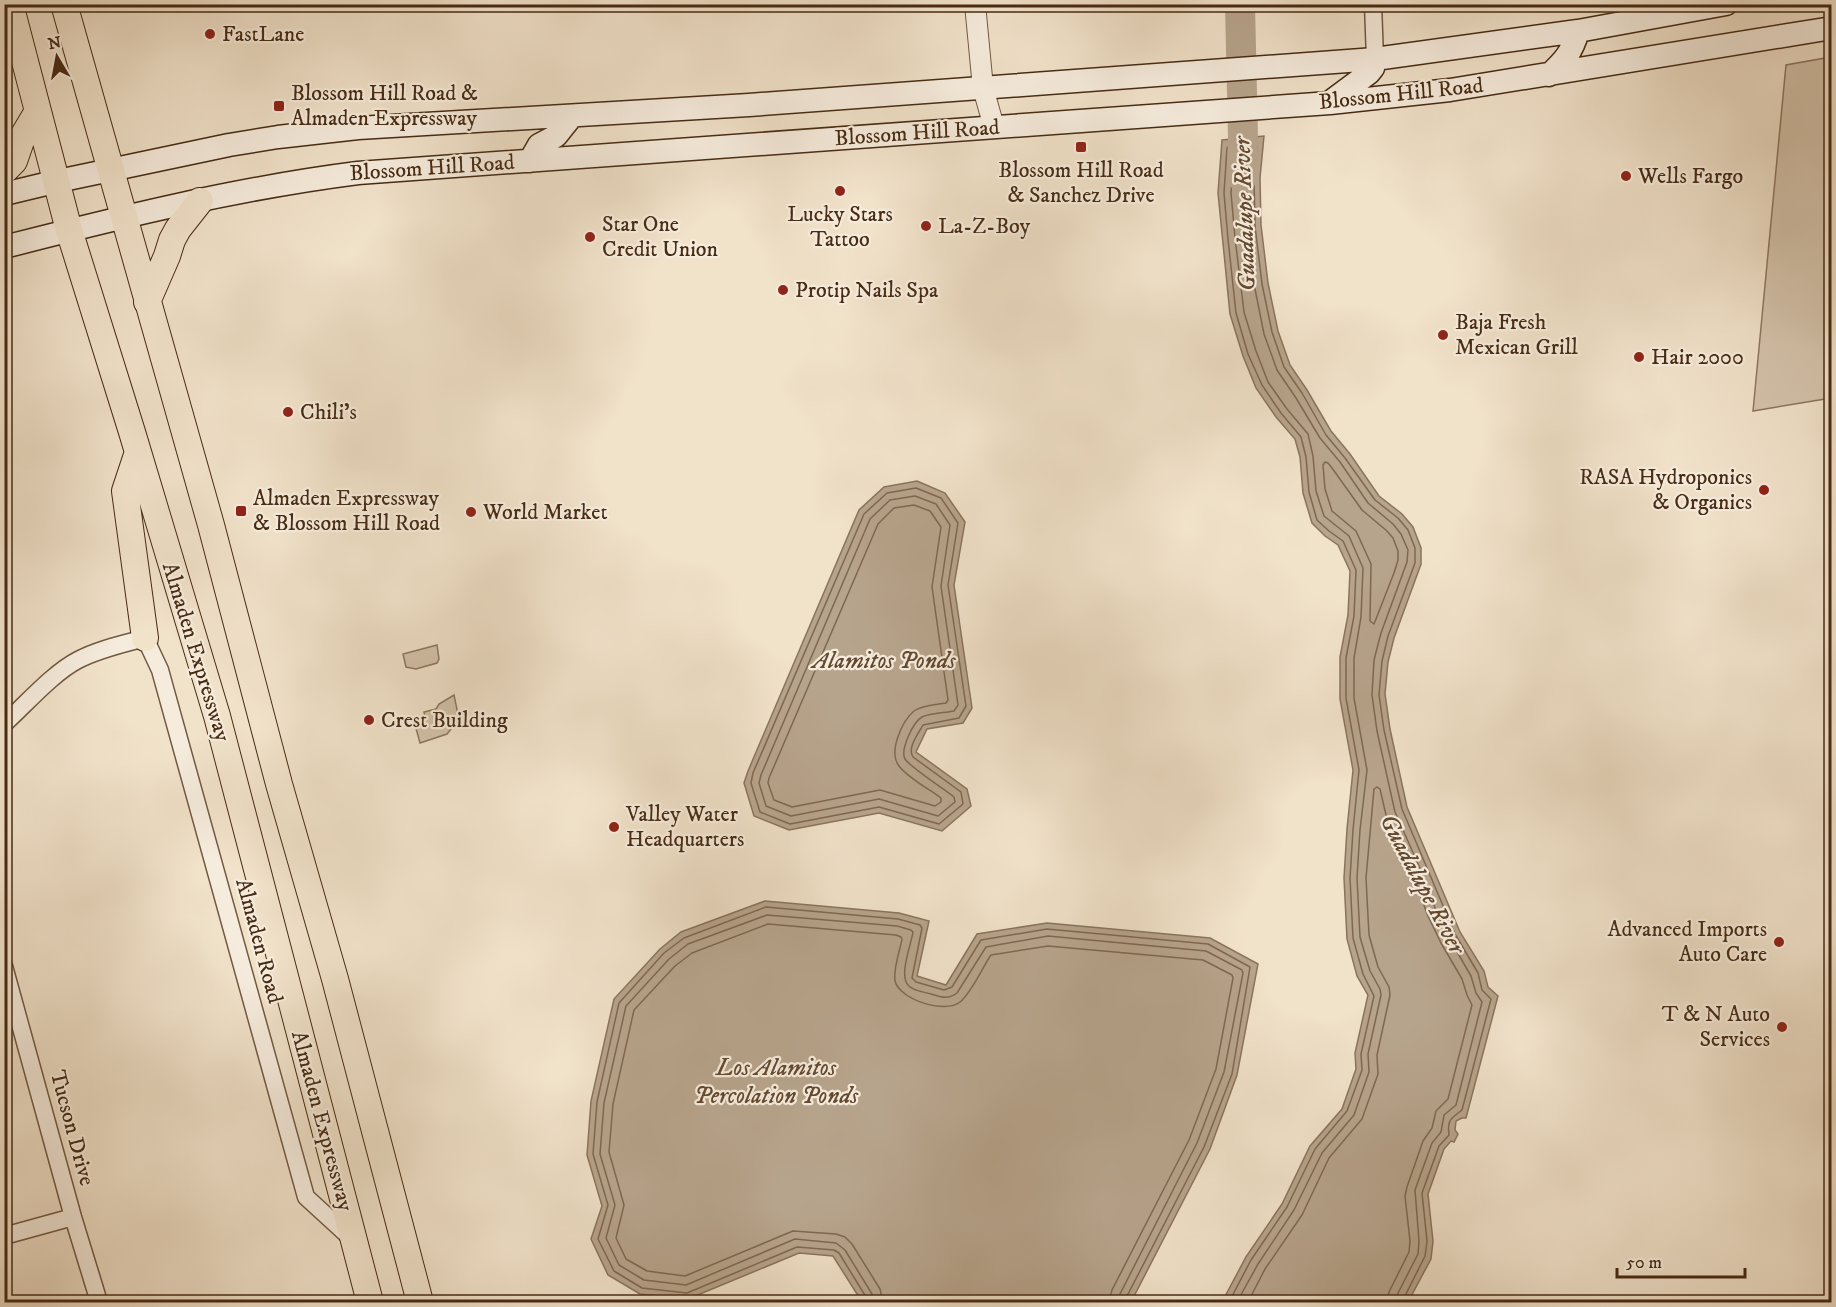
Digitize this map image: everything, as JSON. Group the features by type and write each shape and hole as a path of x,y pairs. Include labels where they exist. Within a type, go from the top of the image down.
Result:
{"main road":[{"name":"Almaden Expressway","path":"10,4 69,230 217,716 370,1302"},
{"name":"Almaden Expressway","path":"64,4 211,525 420,1302"},
{"name":"Blossom Hill Road","path":"4,194 229,145 312,133 1375,59 1578,31 1726,4"},
{"name":"Blossom Hill Road","path":"4,247 124,217 267,186 343,175 1322,103 1450,90 1832,28"},
{"path":"1550,75 1573,48 1578,31"},
{"path":"1322,103 1369,73 1375,59"},
{"path":"4,171 14,161 22,138 39,111"},
{"path":"530,161 539,145 556,136 572,116"},
{"path":"147,302 172,240 200,201"},
{"path":"138,452 125,491 145,638"}],"street":[{"path":"975,4 983,88 994,127"},
{"path":"1373,4 1375,59"},
{"path":"4,724 77,660 145,638"},
{"name":"Almaden Road","path":"145,638 160,670 306,1197 354,1240"},
{"name":"Tucson Drive","path":"4,966 73,1217 99,1302"},
{"path":"4,1236 73,1217"}],"shaded area":[{"path":"1831,57 1831,398 1753,411 1786,65"},
{"path":"437,645 439,659 437,663 416,669 406,667 403,654"},
{"path":"454,695 459,719 447,734 420,743 414,721 425,718 424,712 436,709 439,704"}],"water":[{"path":"1264,136 1260,178 1261,225 1268,283 1278,331 1290,365 1331,431 1379,496 1402,514 1413,527 1421,548 1421,564 1394,638 1388,662 1385,694 1390,729 1407,807 1460,932 1484,971 1488,987 1498,996 1466,1118 1456,1121 1455,1130 1458,1134 1454,1142 1451,1141 1444,1149 1428,1194 1433,1241 1431,1259 1408,1302 1222,1302 1246,1257 1282,1204 1310,1146 1342,1109 1356,1069 1355,1053 1368,995 1357,976 1347,939 1344,878 1353,770 1340,699 1340,657 1348,615 1350,571 1338,545 1312,523 1303,493 1300,457 1295,439 1256,388 1230,314 1218,193 1222,140"},
{"name":"Alamitos Ponds","path":"917,481 945,493 965,522 954,585 972,708 963,723 927,729 916,752 967,789 971,806 942,831 879,813 789,830 754,816 744,783 748,771 859,510 884,487"},
{"name":"Los Alamitos Percolation Ponds","path":"765,901 899,913 929,921 917,976 946,985 977,934 1047,923 1210,938 1258,964 1237,1075 1210,1149 1131,1302 862,1302 833,1256 799,1253 688,1299 640,1294 608,1275 591,1239 602,1206 587,1155 591,1101 614,999 660,949 681,932"}],"waterway":[{"name":"Guadalupe River","path":"1240,4 1242,177"}],"place":[{"name":"FastLane","path":"210,34"},
{"name":"Blossom Hill Road & Almaden Expressway","path":"279,106"},
{"name":"Blossom Hill Road & Sanchez Drive","path":"1081,147"},
{"name":"Wells Fargo","path":"1626,176"},
{"name":"Lucky Stars Tattoo","path":"840,191"},
{"name":"La-Z-Boy","path":"926,226"},
{"name":"Star One Credit Union","path":"590,237"},
{"name":"Protip Nails Spa","path":"783,290"},
{"name":"Baja Fresh Mexican Grill","path":"1443,335"},
{"name":"Hair 2000","path":"1639,357"},
{"name":"Chili's","path":"288,412"},
{"name":"RASA Hydroponics & Organics","path":"1764,490"},
{"name":"Almaden Expressway & Blossom Hill Road","path":"241,511"},
{"name":"World Market","path":"471,512"},
{"name":"Crest Building","path":"369,720"},
{"name":"Valley Water Headquarters","path":"614,827"},
{"name":"Advanced Imports Auto Care","path":"1779,942"},
{"name":"T & N Auto Services","path":"1782,1027"}]}
